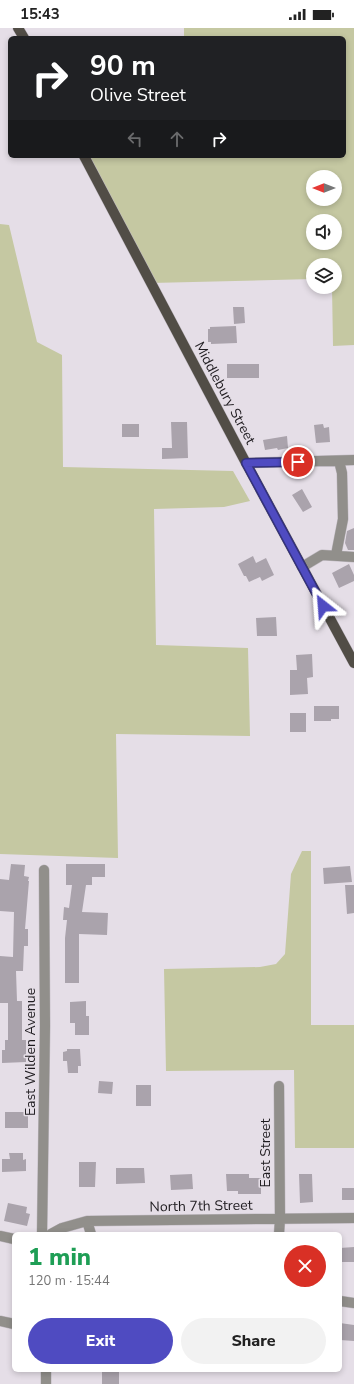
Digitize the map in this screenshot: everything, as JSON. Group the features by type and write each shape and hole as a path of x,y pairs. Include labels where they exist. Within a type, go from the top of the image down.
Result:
{"main road":[{"name":"Middlebury Street","path":"85,158 246,463 354,663"}],"street":[{"path":"336,556 343,519 342,473 339,460"},
{"path":"246,463 354,460"},
{"path":"302,567 322,555 354,557"},
{"name":"East Wilden Avenue","path":"42,1232 45,1026 44,870"},
{"name":"East Street","path":"279,1086 279,1232"},
{"name":"North 7th Street","path":"55,1232 62,1228 87,1221 354,1218"},
{"path":"87,1221 90,1232"},
{"path":"0,1236 12,1239"},
{"path":"342,1301 354,1303"},
{"path":"0,1322 12,1324"},
{"path":"46,1372 46,1384"}],"green space":[{"path":"184,28 354,28 354,345 333,346 332,294 342,294 342,258 306,258 306,279 151,283 85,158 346,158 346,36 184,36"},
{"path":"0,224 9,225 37,342 62,355 63,467 233,471 250,501 224,507 154,509 156,645 248,648 250,736 116,734 118,858 0,854"},
{"path":"302,851 311,851 311,1025 354,1025 354,1148 295,1148 294,1070 166,1071 164,969 260,967 276,964 285,954 291,874"}],"building":[{"path":"233,307 244,307 245,323 234,324"},
{"path":"236,326 237,343 211,344 211,342 208,342 208,329 210,329 210,327"},
{"path":"227,364 259,364 259,378 227,378"},
{"path":"171,422 187,422 188,458 162,459 162,448 172,448"},
{"path":"122,424 139,424 139,437 122,437"},
{"path":"323,424 324,428 329,427 330,442 316,443 314,425"},
{"path":"287,436 288,448 265,450 263,440"},
{"path":"302,489 312,507 303,512 292,495"},
{"path":"354,528 354,550 348,550 345,543 347,531"},
{"path":"253,556 256,563 266,558 274,575 262,581 260,577 249,582 238,564"},
{"path":"349,564 354,575 354,581 339,588 332,573"},
{"path":"276,617 277,636 257,636 256,618"},
{"path":"312,654 313,677 307,678 308,694 290,695 290,670 297,670 296,655"},
{"path":"314,706 339,706 339,719 331,719 331,721 314,721"},
{"path":"290,713 306,713 306,732 290,732"},
{"path":"11,864 25,865 24,876 29,877 25,929 28,929 28,946 24,946 23,971 16,971 17,1001 22,1001 22,1040 26,1040 26,1062 2,1063 2,1050 5,1050 5,1040 8,1040 8,1003 0,1003 0,956 13,957 14,912 0,911 0,879 9,880"},
{"path":"66,864 105,864 105,877 92,877 92,885 86,885 82,912 108,913 107,935 79,934 79,983 65,983 65,938 67,920 63,920 64,907 69,908 72,885 66,885"},
{"path":"350,866 352,882 324,884 323,868"},
{"path":"345,885 354,885 354,913 347,914"},
{"path":"86,1001 86,1016 89,1016 89,1035 75,1035 75,1023 70,1023 70,1002"},
{"path":"67,1049 80,1049 81,1066 78,1066 78,1073 68,1073 67,1061 63,1061 63,1052 67,1051"},
{"path":"99,1081 113,1082 112,1094 98,1093"},
{"path":"136,1085 151,1085 151,1106 136,1106"},
{"path":"5,1112 28,1112 28,1128 5,1128"},
{"path":"9,1153 23,1153 23,1160 26,1159 26,1171 2,1172 2,1159 10,1159"},
{"path":"79,1162 96,1162 95,1187 79,1187"},
{"path":"116,1168 144,1168 145,1183 116,1184"},
{"path":"192,1174 193,1189 171,1190 170,1175"},
{"path":"226,1174 249,1174 249,1178 261,1178 261,1194 238,1194 238,1191 227,1191"},
{"path":"299,1174 312,1174 313,1202 300,1203"},
{"path":"342,1188 354,1188 354,1200 342,1200"},
{"path":"8,1203 27,1207 26,1213 30,1214 27,1226 4,1221"},
{"path":"354,1247 354,1262 342,1262 342,1248"},
{"path":"342,1323 354,1325 354,1341 342,1340"},
{"path":"102,1372 119,1372 119,1384 102,1384"}],"route":[{"path":"298,462 246,463 323,606"}]}
